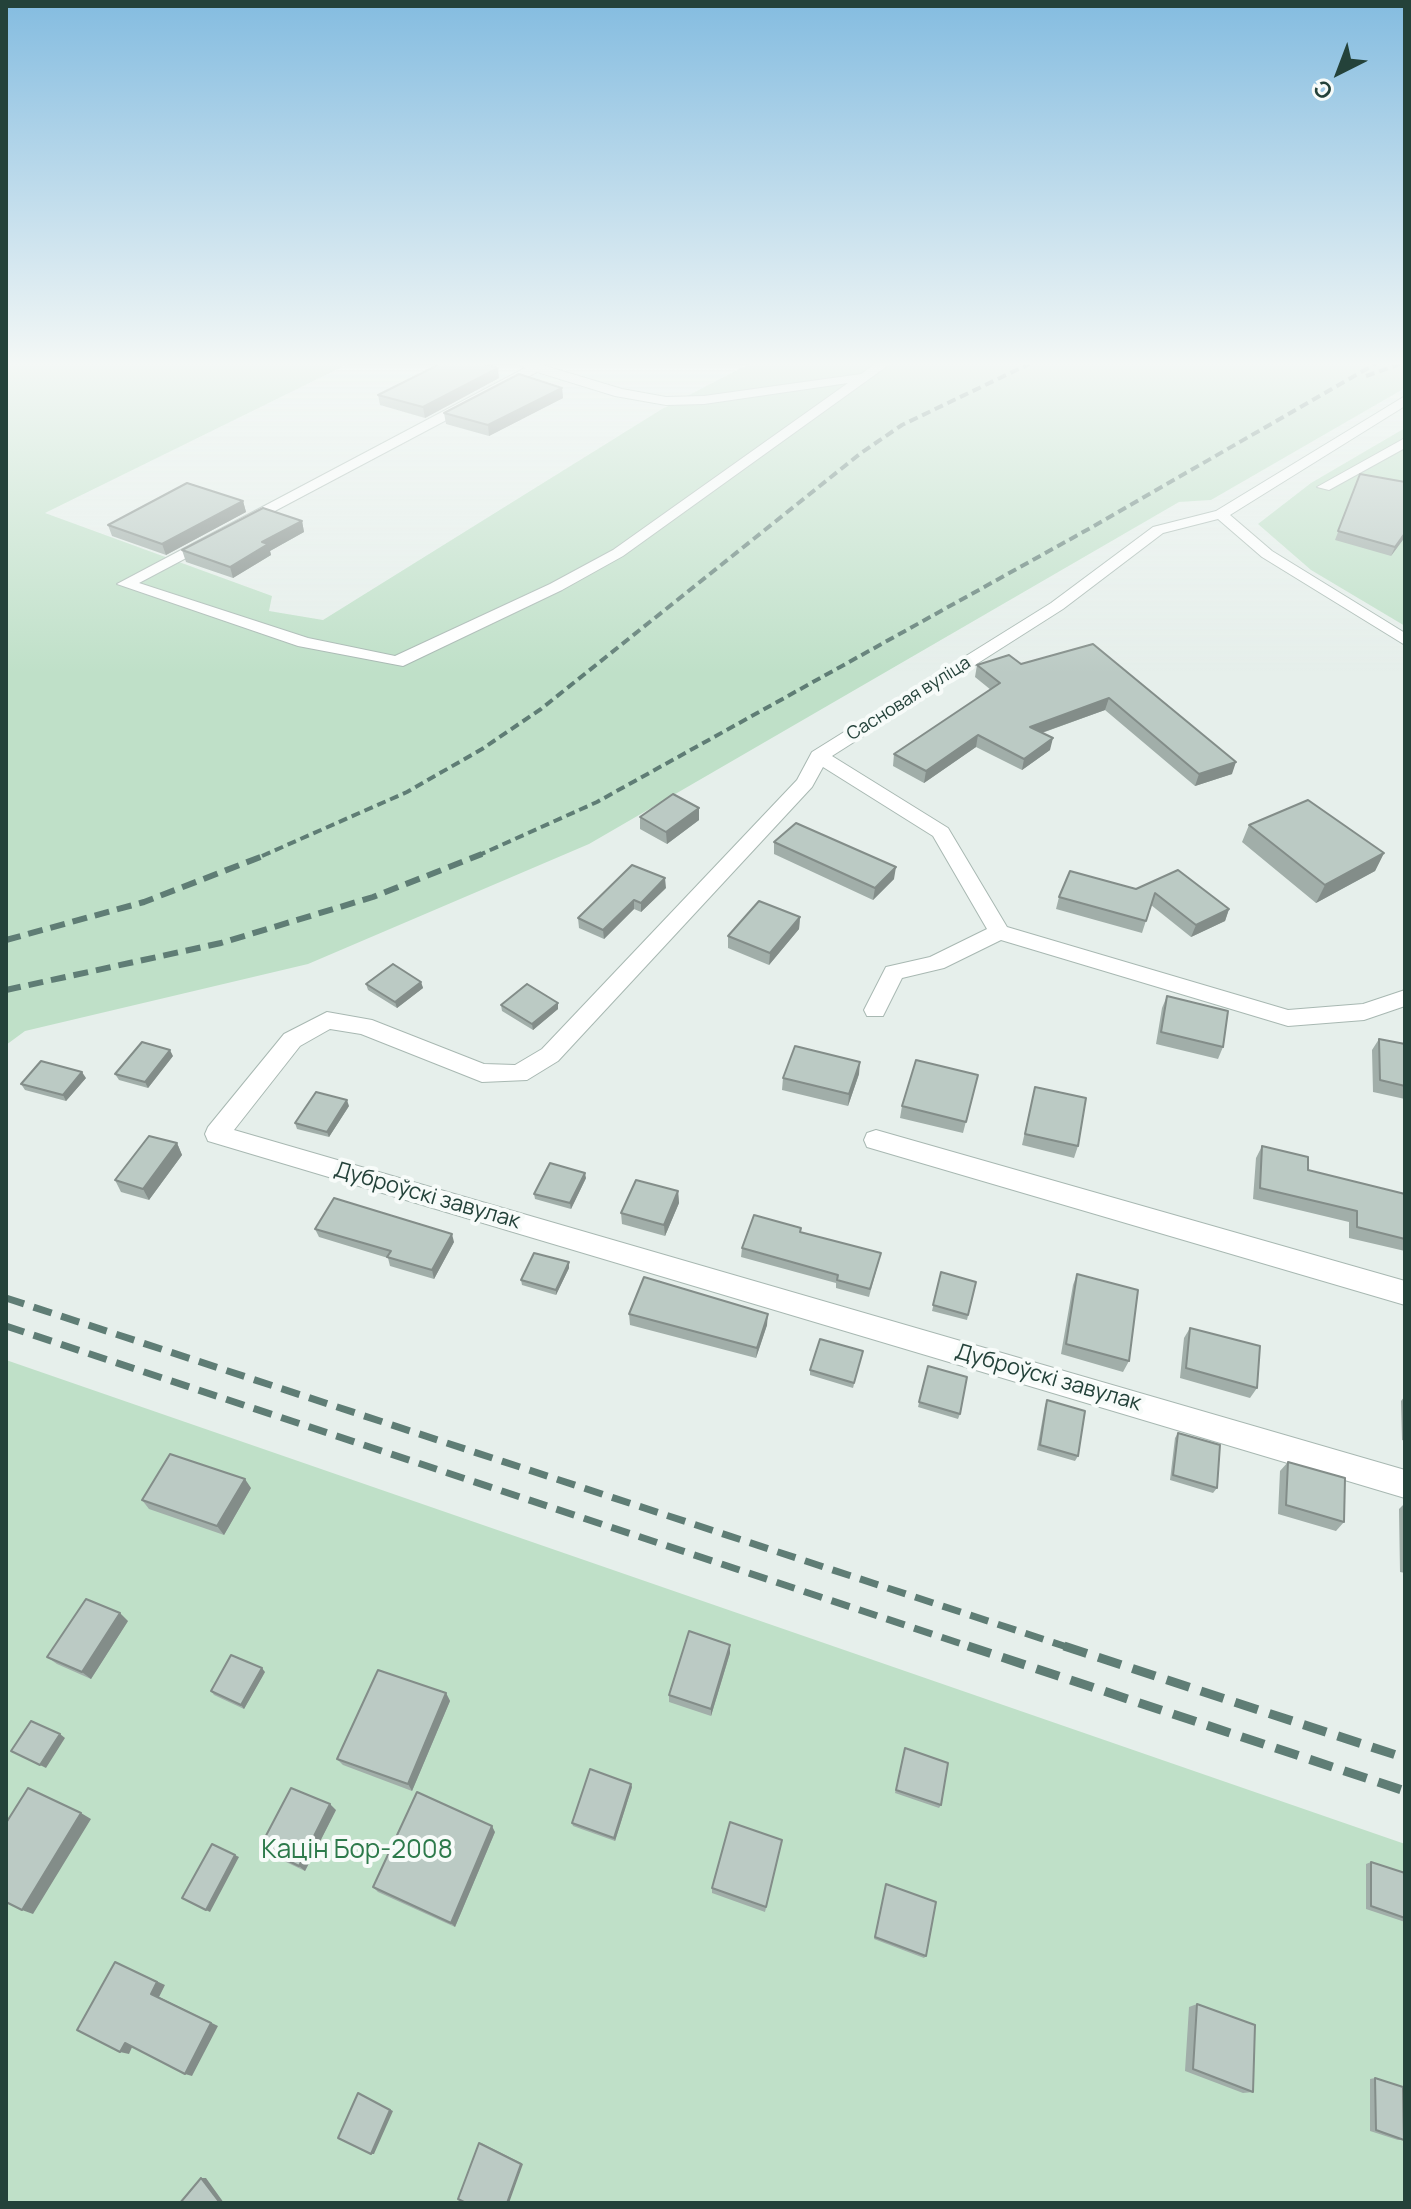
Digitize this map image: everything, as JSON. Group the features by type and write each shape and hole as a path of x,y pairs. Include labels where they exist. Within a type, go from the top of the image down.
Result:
{"street":[{"path":"342,467 125,584 304,642 397,662 556,587 618,553 740,467"},
{"name":"Сасновая вуліца","path":"999,932 941,832 819,756 1057,606 1158,530 1221,514 1297,467"},
{"path":"1324,487 1360,467"},
{"path":"1221,514 1267,554 1405,640"},
{"name":"Дуброўскі завулак","path":"819,756 805,783 550,1055 519,1074 482,1073 364,1026 327,1020 292,1040 217,1134 1405,1484"},
{"path":"875,1010 894,972 936,963 999,932 1288,1018 1364,1012 1405,998"},
{"path":"876,1140 1405,1293"}],"green space":[{"path":"6,467 138,467 45,513 272,596 269,611 323,620 569,467 1268,467 1211,500 1179,502 589,844 308,964 25,1031 6,1045"},
{"path":"1338,467 1405,467 1405,626 1311,570 1258,524 1311,483"},
{"name":"Кацін Бор-2008","path":"6,1360 1405,1844 1405,2203 6,2203"}],"building":[{"path":"1360,474 1405,482 1405,533 1395,547 1338,531"},
{"path":"187,483 243,501 162,544 108,525"},
{"path":"263,508 302,521 262,542 268,544 230,567 182,550"},
{"path":"1093,644 1236,762 1199,774 1109,698 1030,727 1053,738 1024,759 978,735 926,771 894,754 1000,683 977,665 1009,655 1021,664"},
{"path":"673,794 699,808 666,832 640,817"},
{"path":"1308,800 1384,853 1325,885 1249,825"},
{"path":"796,823 896,867 875,888 774,842"},
{"path":"632,865 665,878 641,903 634,900 603,930 578,918"},
{"path":"1178,870 1229,909 1196,925 1155,893 1146,921 1059,897 1070,871 1136,889"},
{"path":"759,901 800,917 770,953 728,936"},
{"path":"393,964 421,982 395,1002 366,984"},
{"path":"527,984 558,1003 532,1024 501,1005"},
{"path":"1167,996 1228,1011 1223,1047 1161,1032"},
{"path":"1379,1039 1405,1044 1405,1086 1380,1080"},
{"path":"142,1042 170,1050 145,1082 115,1074"},
{"path":"795,1046 860,1062 849,1094 783,1078"},
{"path":"916,1060 978,1075 966,1122 902,1106"},
{"path":"41,1061 82,1072 63,1095 21,1084"},
{"path":"1035,1087 1086,1098 1078,1146 1025,1134"},
{"path":"316,1092 347,1100 327,1132 295,1123"},
{"path":"149,1136 177,1143 143,1189 115,1180"},
{"path":"1262,1146 1308,1157 1308,1170 1405,1194 1405,1239 1357,1227 1357,1211 1260,1188"},
{"path":"550,1163 585,1173 570,1203 534,1194"},
{"path":"636,1180 678,1191 664,1225 621,1213"},
{"path":"334,1198 452,1234 432,1270 387,1257 391,1251 315,1229"},
{"path":"754,1215 801,1228 800,1232 881,1253 870,1289 837,1280 838,1275 742,1248"},
{"path":"534,1253 569,1262 556,1290 521,1280"},
{"path":"941,1272 976,1282 968,1315 933,1305"},
{"path":"1077,1274 1138,1290 1129,1361 1066,1344"},
{"path":"644,1277 768,1314 757,1348 629,1314"},
{"path":"1190,1328 1260,1346 1257,1388 1186,1368"},
{"path":"820,1339 863,1351 854,1383 810,1370"},
{"path":"928,1366 967,1377 960,1414 919,1402"},
{"path":"1047,1400 1085,1411 1078,1456 1040,1445"},
{"path":"1178,1433 1220,1445 1217,1488 1173,1475"},
{"path":"170,1454 245,1479 217,1526 142,1500"},
{"path":"1288,1462 1345,1478 1344,1522 1286,1505"},
{"path":"86,1599 120,1613 82,1672 47,1657"},
{"path":"689,1631 730,1645 711,1709 669,1695"},
{"path":"231,1655 262,1668 241,1705 211,1691"},
{"path":"378,1670 446,1693 408,1784 337,1759"},
{"path":"31,1721 60,1734 40,1765 11,1751"},
{"path":"905,1748 948,1763 941,1805 896,1790"},
{"path":"590,1769 631,1784 614,1838 572,1823"},
{"path":"28,1788 81,1813 22,1910 6,1902 6,1823"},
{"path":"291,1788 330,1804 299,1866 260,1847"},
{"path":"417,1792 492,1826 451,1923 373,1887"},
{"path":"730,1822 782,1840 766,1907 712,1888"},
{"path":"212,1844 235,1855 206,1910 182,1898"},
{"path":"1371,1862 1405,1873 1405,1918 1371,1906"},
{"path":"886,1884 936,1902 926,1956 875,1937"},
{"path":"115,1962 157,1982 151,1994 211,2023 185,2074 125,2043 120,2052 77,2030"},
{"path":"1197,2004 1255,2025 1253,2092 1193,2069"},
{"path":"1375,2078 1403,2087 1404,2140 1376,2130"},
{"path":"358,2093 390,2110 371,2154 338,2138"},
{"path":"479,2143 521,2164 507,2203 466,2203 458,2199"},
{"path":"201,2178 220,2203 180,2203"}],"railway":[{"path":"262,856 407,792 482,749 541,709 843,467"},
{"path":"477,856 597,802 1196,467"},
{"path":"6,940 144,902 268,854"},
{"path":"477,856 482,854"},
{"path":"6,990 221,943 373,897 477,856"},
{"path":"6,1298 1070,1648"},
{"path":"6,1326 974,1648"},
{"path":"968,1646 1405,1791"},
{"path":"1064,1646 1405,1758"}]}
